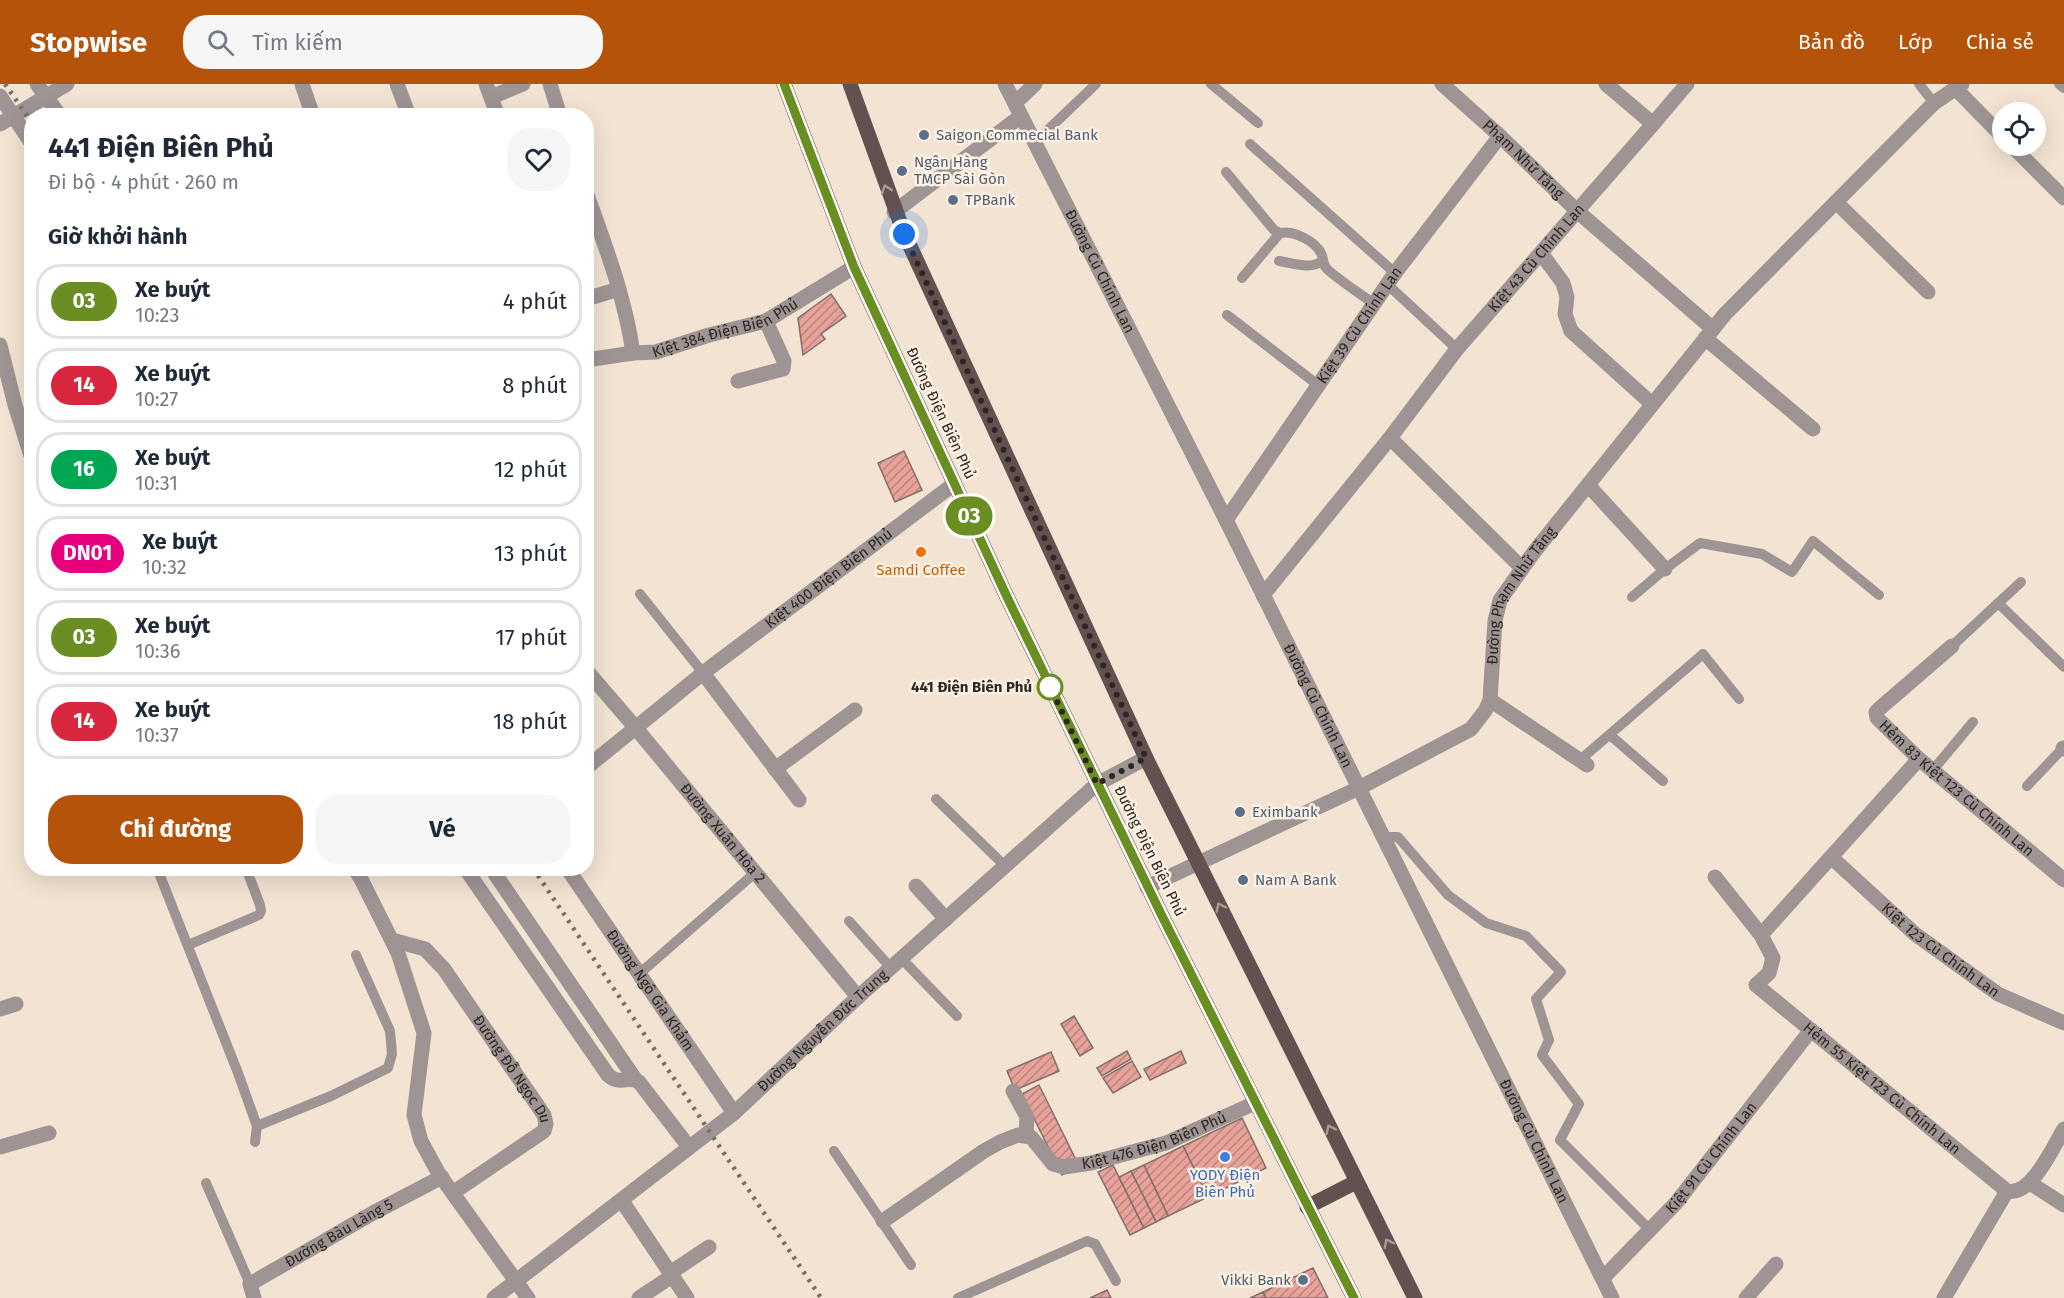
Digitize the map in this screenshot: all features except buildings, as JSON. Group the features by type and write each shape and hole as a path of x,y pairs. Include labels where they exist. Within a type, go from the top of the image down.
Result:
{"main road":[{"name":"Đường Điện Biên Phủ","path":"784,84 854,267 954,484 1097,784 1354,1298"},
{"path":"850,84 894,212 1146,758 1415,1298"},
{"path":"1308,1207 1356,1182"}],"street":[{"path":"0,124 14,116 42,90 67,84"},
{"path":"302,84 310,108"},
{"path":"397,84 407,108"},
{"path":"495,108 489,91 523,84"},
{"path":"550,84 558,108"},
{"name":"Đường Cù Chính Lan","path":"1005,84 1226,520 1612,1298"},
{"path":"894,212 1018,110 1035,84"},
{"name":"Phạm Nhữ Tăng","path":"1442,84 1813,429"},
{"path":"1606,84 1653,124"},
{"path":"1959,86 1992,124"},
{"name":"Đường Phạm Nhữ Tăng","path":"1148,887 1359,788 1471,729 1485,711 1490,700 1495,621 1500,600 1522,568 1725,314 1934,103 1959,86"},
{"name":"Kiệt 43 Cù Chính Lan","path":"1263,595 1390,438 1457,349 1653,124 1679,87"},
{"path":"42,90 54,108"},
{"path":"0,96 24,132"},
{"name":"Kiệt 39 Cù Chính Lan","path":"1226,520 1391,279 1500,136"},
{"path":"2022,156 2064,198"},
{"path":"1836,202 1928,292"},
{"path":"594,216 619,289 633,353"},
{"path":"1541,253 1563,283 1567,297 1565,314 1571,331 1652,404"},
{"name":"Kiệt 384 Điện Biên Phủ","path":"594,359 656,352 709,335 766,321 854,267"},
{"path":"594,297 619,289"},
{"path":"738,381 783,369 784,362 766,321"},
{"path":"0,345 24,434"},
{"path":"1390,438 1522,568"},
{"name":"Kiệt 400 Điện Biên Phủ","path":"594,761 703,674 954,484"},
{"path":"1588,485 1665,569"},
{"name":"Hẻm 83 Kiệt 123 Cù Chính Lan","path":"1952,646 1876,712 1877,718 1919,759 2064,880"},
{"path":"703,674 799,800"},
{"name":"Đường Xuân Hòa 2","path":"594,679 858,997"},
{"path":"1490,700 1583,762"},
{"path":"775,769 855,710"},
{"name":"Đường Nguyễn Đức Trung","path":"494,1298 734,1113 858,997 1097,784 1146,758"},
{"path":"1715,878 1761,935 1919,759"},
{"name":"Kiệt 123 Cù Chính Lan","path":"1831,857 1915,934 1998,994 2064,1023"},
{"path":"359,876 398,953 424,1033 414,1115 421,1141 442,1177 528,1298"},
{"path":"471,876 608,1075 616,1081 635,1079"},
{"path":"496,876 635,1079 644,1087 689,1146"},
{"name":"Đường Ngô Gia Khảm","path":"572,876 734,1113"},
{"path":"916,886 946,919"},
{"name":"Hẻm 55 Kiệt 123 Cù Chính Lan","path":"1761,935 1773,958 1768,973 1756,985 2007,1191"},
{"name":"Đường Đỗ Ngọc Du","path":"392,940 425,949 444,969 544,1115 546,1124 544,1131 454,1192"},
{"path":"0,1009 16,1004"},
{"name":"Kiệt 91 Cù Chính Lan","path":"1603,1278 1676,1203 1811,1030"},
{"path":"883,1221 984,1151 1009,1138 1026,1135 1027,1117 1013,1091"},
{"name":"Kiệt 476 Điện Biên Phủ","path":"1026,1135 1036,1143 1053,1164 1064,1167 1149,1149 1255,1103"},
{"path":"1944,1298 2007,1191 2013,1193 2020,1191 2030,1183 2064,1129"},
{"path":"0,1147 49,1134"},
{"name":"Đường Bàu Làng 5","path":"252,1291 373,1213 442,1177"},
{"path":"2030,1183 2064,1205"},
{"path":"622,1200 687,1298"},
{"path":"639,1298 709,1247"},
{"path":"1746,1298 1776,1264"}],"lane":[{"path":"1034,143 1096,84"},
{"path":"1211,84 1258,123"},
{"path":"1919,84 1934,103"},
{"path":"2059,84 2064,88"},
{"path":"1250,144 1391,279 1457,349"},
{"path":"1226,172 1274,230 1301,237 1316,247 1321,254 1325,268 1374,304"},
{"path":"1242,278 1280,233"},
{"path":"1279,261 1311,266 1322,261"},
{"path":"1227,315 1318,385"},
{"path":"1632,597 1700,543 1762,554 1792,572 1813,541 1879,595"},
{"path":"1952,646 2021,582"},
{"path":"640,594 703,674"},
{"path":"1998,603 2064,667"},
{"path":"1583,762 1610,735 1703,654 1739,699"},
{"path":"1933,770 1973,722"},
{"path":"1610,735 1663,781"},
{"path":"2027,786 2064,748"},
{"path":"936,799 1005,866"},
{"path":"1384,837 1398,837 1448,895 1486,923 1526,936 1561,972 1536,999 1549,1040 1542,1055 1579,1104 1560,1140 1650,1230"},
{"path":"639,974 756,873"},
{"path":"160,876 257,1126 255,1142"},
{"path":"188,945 259,915 260,905 249,876"},
{"path":"849,921 957,1016"},
{"path":"257,1126 388,1068 392,1054 390,1031 356,955"},
{"path":"834,1151 911,1265"},
{"path":"206,1183 252,1291"},
{"path":"958,1298 1087,1241 1095,1244 1116,1281"}],"railway":[{"path":"5,84 24,111"},
{"path":"538,876 821,1298"}],"bus line":[{"name":"03","path":"784,84 854,267 1007,597 1162,916 1354,1298"}],"place":[{"name":"Saigon Commecial Bank","path":"924,135"},
{"name":"Ngân Hàng TMCP Sài Gòn","path":"902,171"},
{"name":"TPBank","path":"953,200"},
{"name":"Samdi Coffee","path":"921,552"},
{"name":"441 Điện Biên Phủ","path":"1050,687"},
{"name":"Eximbank","path":"1240,812"},
{"name":"Nam A Bank","path":"1243,880"},
{"name":"YODY Điện Biên Phủ","path":"1225,1157"},
{"name":"Vikki Bank","path":"1303,1280"}],"route":[{"path":"904,234 1146,758 1097,784 1050,687"}]}
